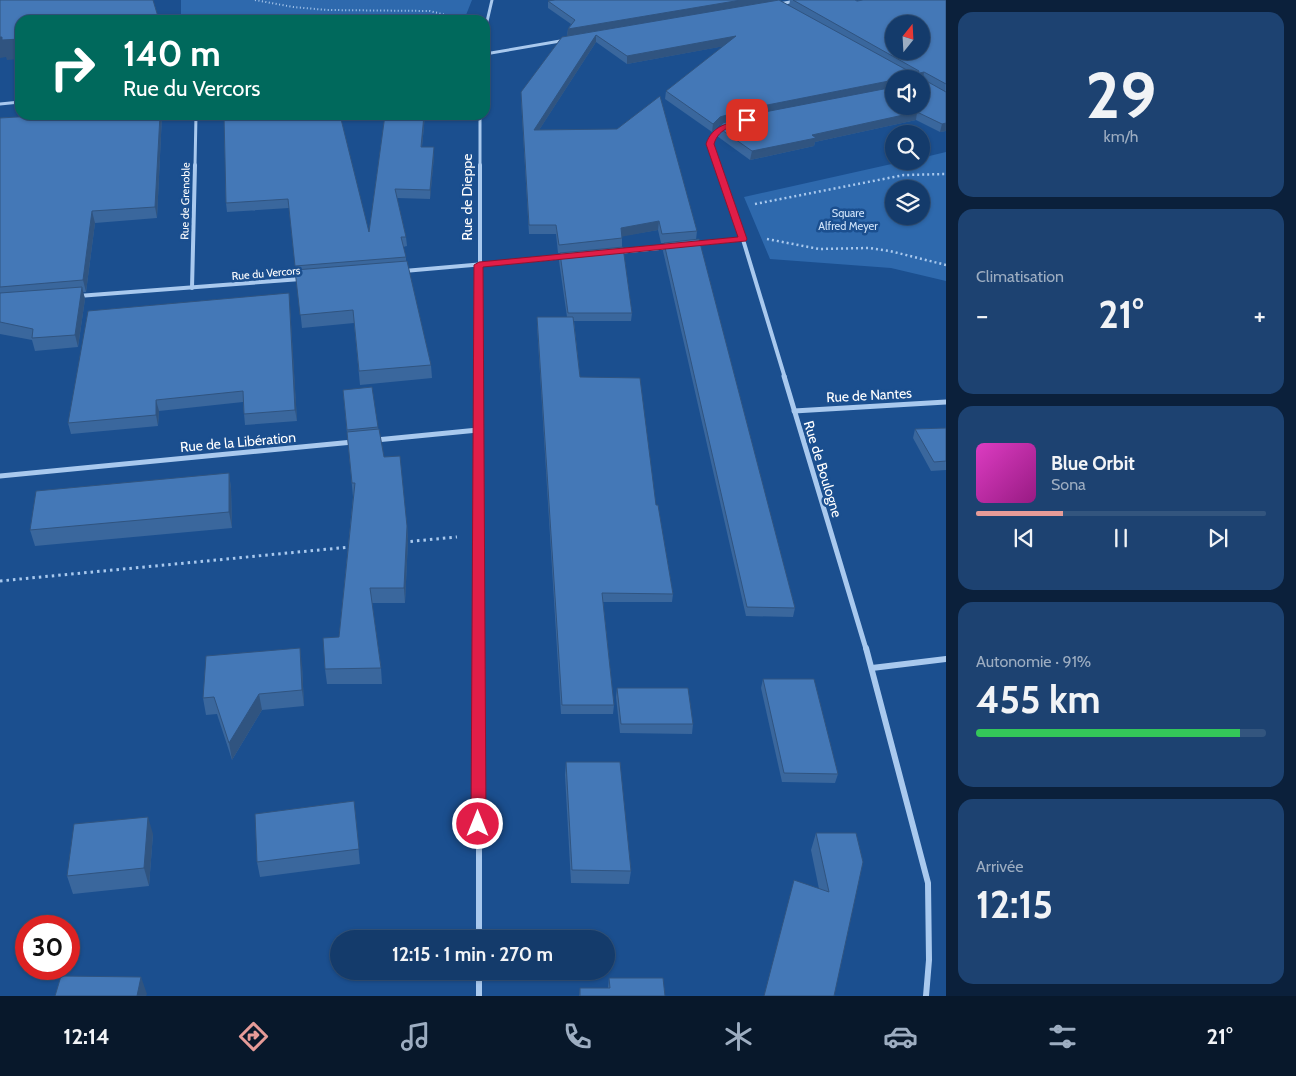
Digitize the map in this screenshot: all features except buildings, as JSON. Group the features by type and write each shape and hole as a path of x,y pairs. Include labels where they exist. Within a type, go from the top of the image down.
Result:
{"street":[{"path":"488,15 492,0"},
{"path":"788,9 779,4 801,0"},
{"path":"490,53 570,39"},
{"path":"0,104 15,102"},
{"name":"Rue de Grenoble","path":"192,288 196,120"},
{"name":"Rue de Dieppe","path":"478,930 480,120"},
{"name":"Rue de Boulogne","path":"729,126 720,128 713,136 710,144 743,239 872,668 928,883 929,960 926,996"},
{"path":"684,245 743,239"},
{"path":"616,252 674,246"},
{"path":"400,271 567,256"},
{"name":"Rue du Vercors","path":"77,296 310,278"},
{"name":"Rue de Nantes","path":"794,411 946,402"},
{"path":"368,441 478,430"},
{"name":"Rue de la Libération","path":"0,476 358,442"},
{"path":"872,668 946,659"},
{"path":"479,980 479,996"}],"path":[{"path":"255,0 293,7 327,10 430,11 446,15"},
{"path":"732,208 904,175 946,174"},
{"path":"741,233 819,249 869,248 890,251 946,265"},
{"path":"397,542 478,535"},
{"path":"0,581 358,546"}],"green space":[{"path":"181,0 472,0 466,15 181,15"},
{"name":"Square Alfred Meyer","path":"946,152 946,281 891,268 770,259 744,197 885,165 885,170 930,170 930,156"}],"route":[{"path":"478,824 479,265 743,239 710,144 713,136 720,128 747,120"}]}
